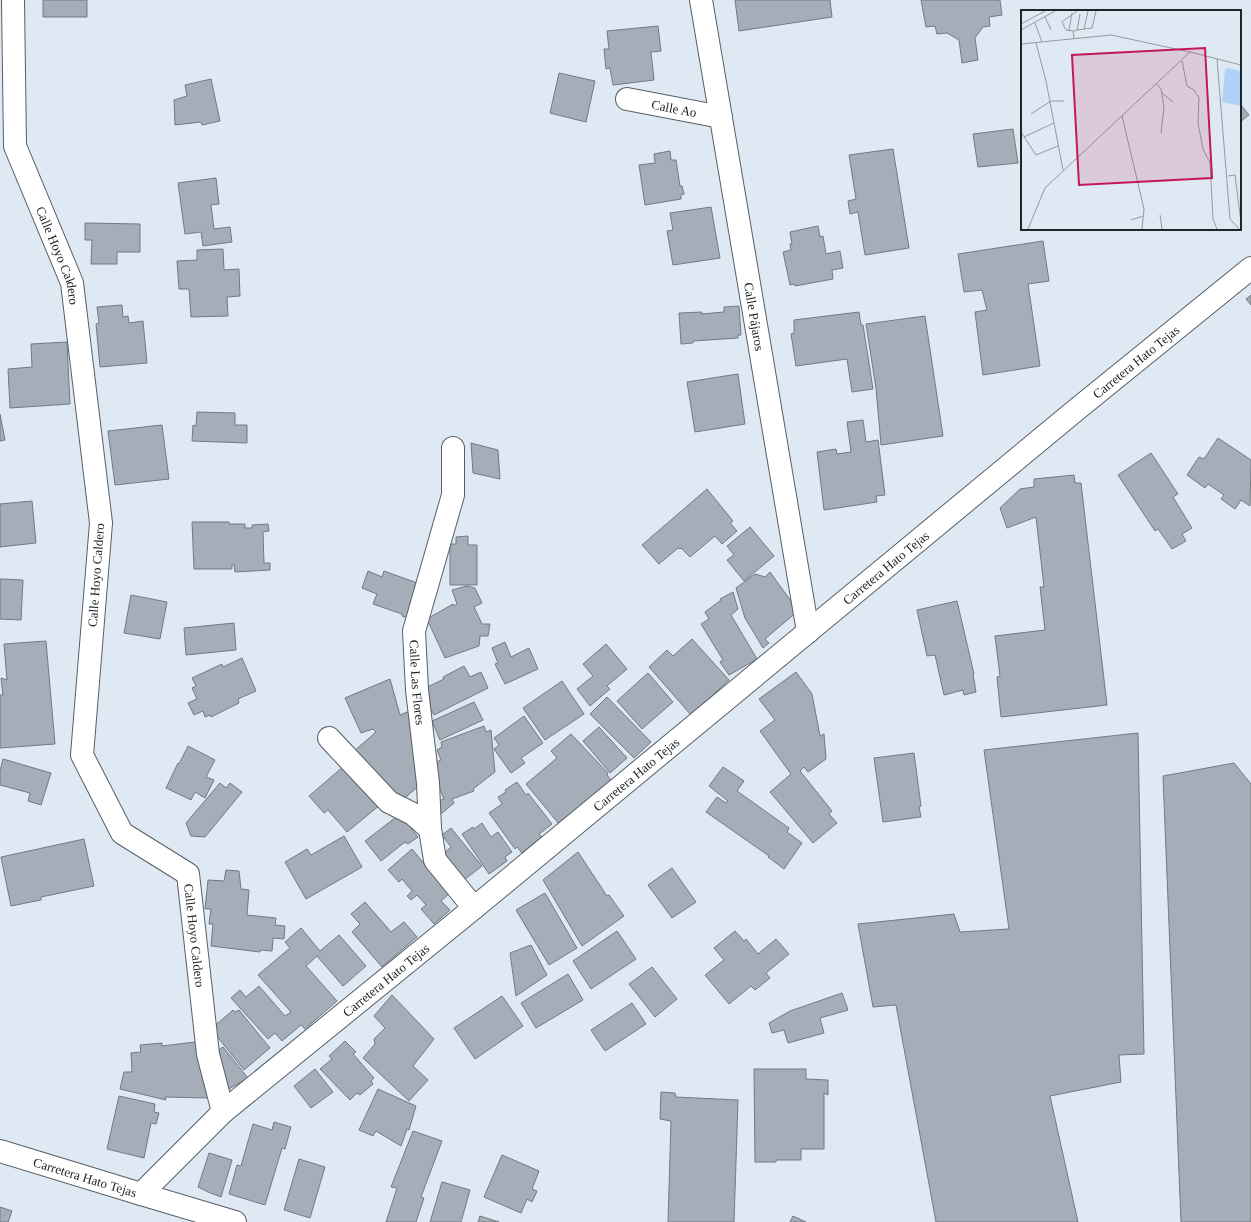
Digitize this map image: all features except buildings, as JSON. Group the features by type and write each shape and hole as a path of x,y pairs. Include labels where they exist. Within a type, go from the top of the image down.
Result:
{"street":[{"name":"Calle Hoyo Caldero","path":"13,0 15,146 72,283 101,523 82,756 122,833 188,874 208,1054 223,1112"},
{"name":"Calle Pájaros","path":"701,0 808,632"},
{"name":"Calle Ao","path":"627,99 721,117"},
{"name":"Carretera Hato Tejas","path":"0,1151 141,1194 223,1112 474,908 1076,410 1251,268"},
{"name":"Calle Las Flores","path":"453,448 453,495 414,631 417,690 428,783 430,829 435,860 474,908"},
{"path":"329,738 389,802 413,814 430,829"},
{"path":"141,1194 235,1222"}]}
